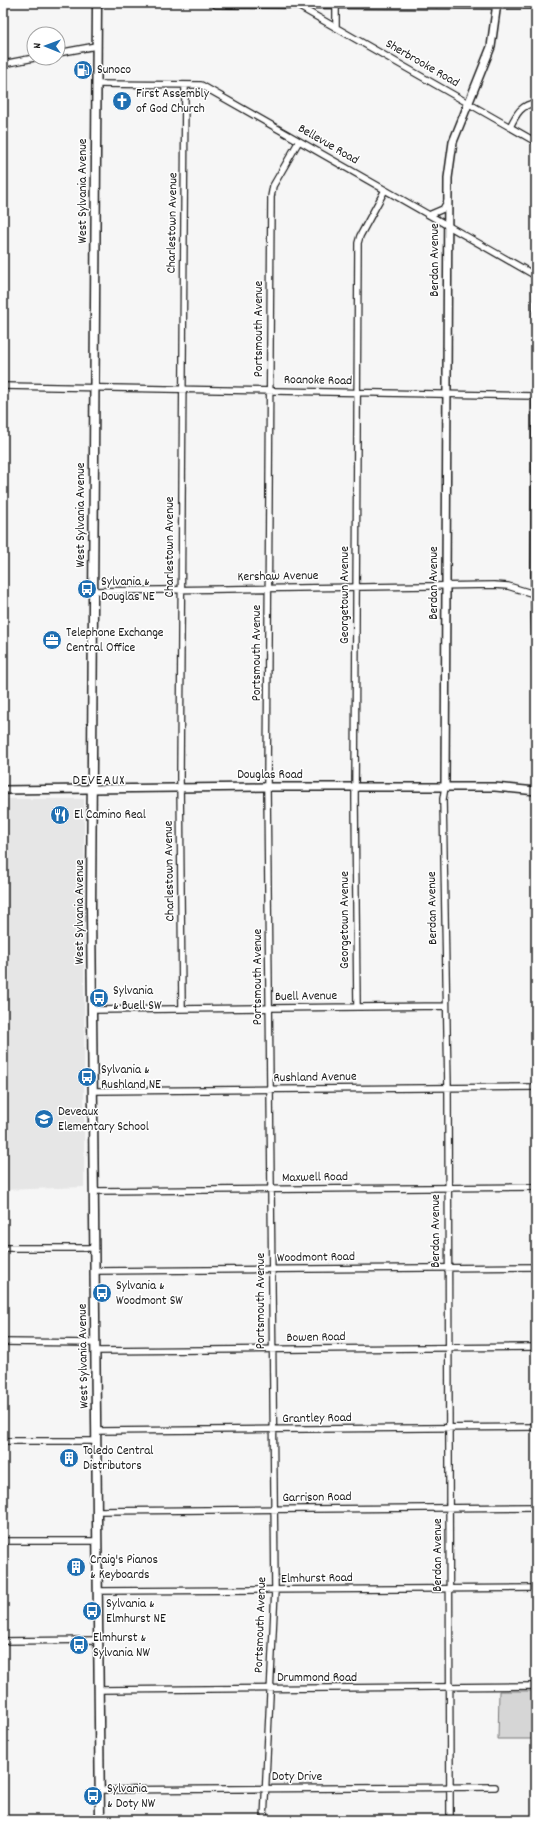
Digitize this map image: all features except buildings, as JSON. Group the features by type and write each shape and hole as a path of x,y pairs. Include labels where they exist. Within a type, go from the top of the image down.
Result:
{"main road":[{"name":"West Sylvania Avenue","path":"97,3 92,910 100,1820"}],"street":[{"path":"216,5 257,4 297,6 336,4 416,4 536,6"},
{"path":"336,4 336,28"},
{"name":"Berdan Avenue","path":"450,1820 448,1088 443,799 445,787 448,178 453,142 491,48 497,5"},
{"name":"Sherbrooke Road","path":"297,6 536,142"},
{"path":"66,52 96,46"},
{"path":"3,64 26,60"},
{"name":"Bellevue Road","path":"96,84 201,85 536,276"},
{"name":"Charlestown Avenue","path":"182,1009 180,788 182,389 186,85"},
{"path":"510,127 518,111 526,105 536,104"},
{"name":"Portsmouth Avenue","path":"264,1820 275,1590 267,787 271,193 273,186 299,141"},
{"name":"Georgetown Avenue","path":"357,1007 355,788 358,240 385,190"},
{"path":"429,215 443,209 448,202"},
{"path":"536,276 536,670"},
{"name":"Roanoke Road","path":"3,386 536,396"},
{"name":"Kershaw Avenue","path":"93,591 508,586 535,594"},
{"name":"Douglas Road","path":"3,790 267,787 500,787 536,790"},
{"path":"536,790 536,797"},
{"name":"Buell Avenue","path":"93,1010 446,1006"},
{"name":"Rushland Avenue","path":"94,1092 536,1087"},
{"name":"Maxwell Road","path":"95,1191 536,1187"},
{"path":"3,1248 95,1248"},
{"name":"Woodmont Road","path":"96,1271 536,1267"},
{"name":"Bowen Road","path":"3,1342 96,1347 272,1350 536,1347"},
{"name":"Grantley Road","path":"97,1431 536,1428"},
{"path":"3,1442 97,1442"},
{"name":"Garrison Road","path":"98,1511 536,1507"},
{"path":"3,1541 98,1541"},
{"name":"Elmhurst Road","path":"98,1591 536,1588"},
{"path":"3,1641 99,1640"},
{"name":"Drummond Road","path":"99,1690 450,1688 536,1686"},
{"name":"Doty Drive","path":"100,1790 495,1787"}],"shaded area":[{"path":"3,799 84,799 84,1187 3,1190"},
{"path":"499,1691 536,1691 536,1739 498,1739"}],"place":[{"name":"Sunoco","path":"83,70"},
{"name":"First Assembly of God Church","path":"122,101"},
{"name":"Sylvania & Douglas NE","path":"87,589"},
{"name":"Telephone Exchange Central Office","path":"52,640"},
{"name":"El Camino Real","path":"60,815"},
{"name":"Sylvania & Buell SW","path":"99,998"},
{"name":"Sylvania & Rushland NE","path":"87,1077"},
{"name":"Deveaux Elementary School","path":"44,1119"},
{"name":"Sylvania & Woodmont SW","path":"102,1293"},
{"name":"Toledo Central Distributors","path":"69,1458"},
{"name":"Craig's Pianos & Keyboards","path":"76,1567"},
{"name":"Sylvania & Elmhurst NE","path":"92,1611"},
{"name":"Elmhurst & Sylvania NW","path":"79,1645"},
{"name":"Sylvania & Doty NW","path":"93,1796"}],"district":[{"name":"DEVEAUX","path":"99,781"}]}
